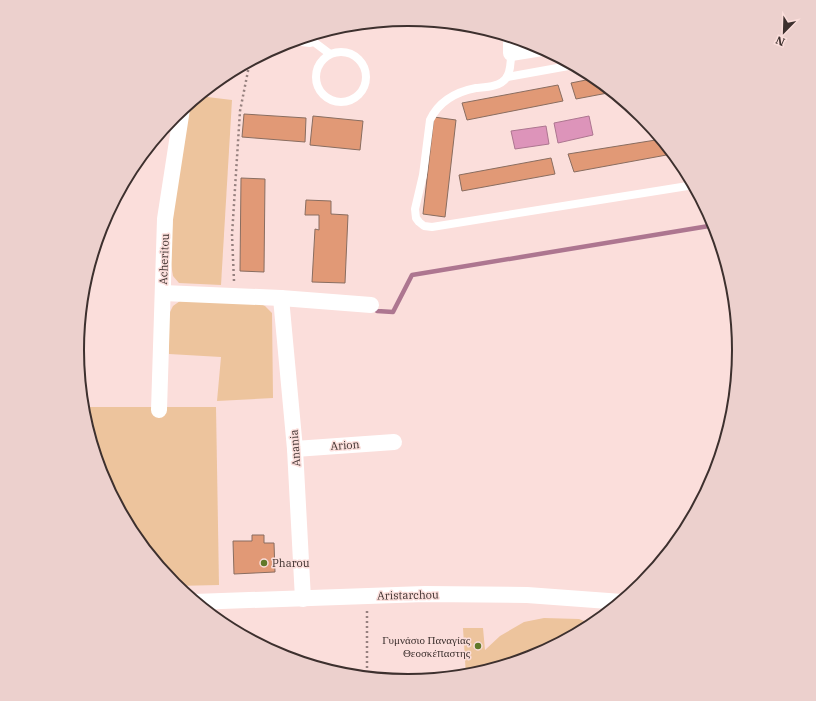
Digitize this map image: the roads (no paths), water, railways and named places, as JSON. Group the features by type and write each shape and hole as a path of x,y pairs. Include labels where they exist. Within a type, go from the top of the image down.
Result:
{"street":[{"name":"Acheritou","path":"159,410 165,219 180,120"},
{"path":"163,293 281,298 370,305"},
{"name":"Anania","path":"281,298 296,449 303,598"},
{"name":"Arion","path":"296,449 394,442"},
{"name":"Aristarchou","path":"203,602 424,594 527,595 614,601"}],"lane":[{"path":"311,41 330,54 343,52 356,57 361,61 364,67 366,81 360,93 355,98 342,102 336,101 329,99 319,90 316,76 317,70 324,58 330,54"},
{"path":"511,45 510,67 507,77 501,83 494,86 456,93 438,106 433,113 430,120 423,175 415,208 416,218 424,226 432,228 688,186"},
{"path":"507,77 566,67"}],"waterway":[{"path":"372,306 377,311 393,312 412,275 708,226"}],"place":[{"name":"Pharou","path":"264,563"},
{"name":"Γυμνάσιο Παναγίας Θεοσκέπαστης","path":"478,646"}]}
